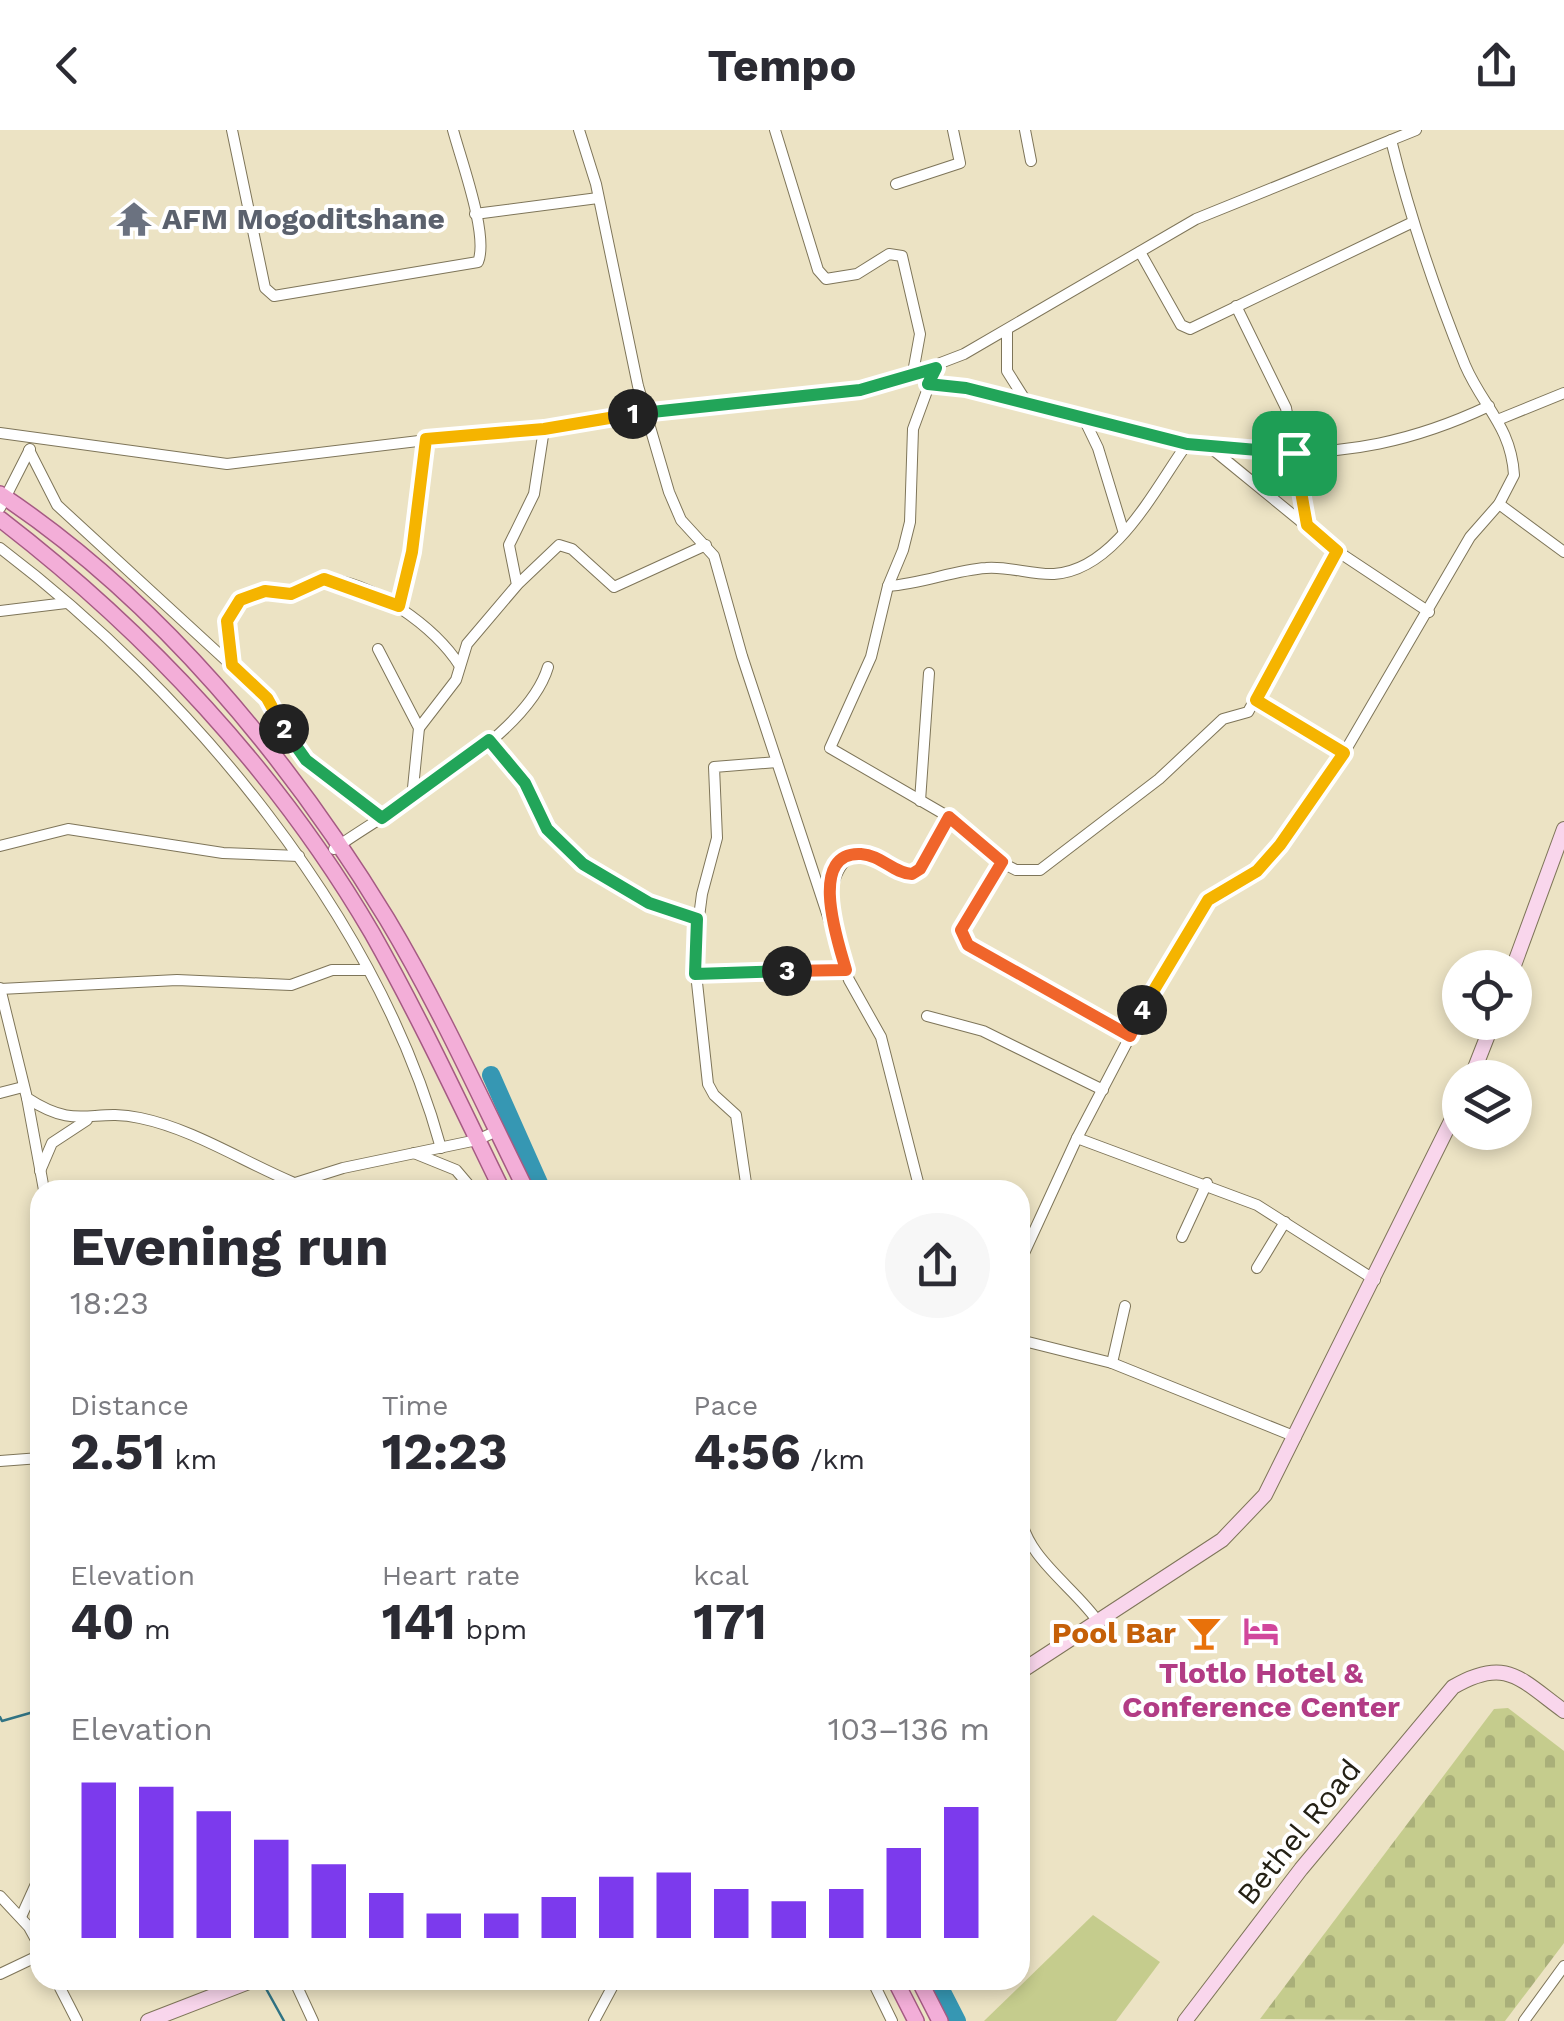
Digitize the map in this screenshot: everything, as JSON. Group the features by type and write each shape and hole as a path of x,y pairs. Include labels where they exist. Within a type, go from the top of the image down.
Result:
{"main road":[{"path":"2,500 104,577 192,662 267,748 340,845 407,954 521,1180"},
{"path":"0,518 94,594 176,675 268,783 370,930 497,1180"},
{"path":"443,1073 462,1064"},
{"path":"900,1990 916,2021"},
{"path":"925,1990 940,2021"}],"street":[{"path":"232,130 268,294 472,265 482,256 453,130"},
{"path":"579,130 598,198 630,355 674,508 706,545 720,574 846,970 881,1037 917,1180"},
{"path":"776,130 818,270 826,280 857,274 888,254 902,256 920,334 912,378"},
{"path":"896,184 960,163 953,130"},
{"path":"1026,130 1032,161"},
{"path":"0,432 32,445 227,464 860,390 936,368 1196,220 1410,131"},
{"path":"1030,1240 1157,980 1208,900 1257,871 1280,845 1344,753 1470,538 1500,504 1514,475 1513,456 1500,418 1488,406 1468,371 1412,224 1391,140"},
{"path":"475,214 598,198"},
{"path":"1140,252 1185,328 1412,224"},
{"path":"1236,306 1281,396 1307,525"},
{"path":"1006,330 1007,371 1029,406"},
{"path":"936,368 914,430 907,535 888,586 871,656 830,748 949,817 1016,870 1040,870 1159,779 1222,719 1248,712 1337,551"},
{"path":"928,384 966,388 1187,444 1294,453 1384,446 1442,428 1488,406"},
{"path":"1500,418 1564,393"},
{"path":"1084,419 1098,448 1123,530"},
{"path":"517,585 509,545 534,494 544,429"},
{"path":"399,606 412,552 426,439"},
{"path":"888,586 933,582 981,568 1065,572 1100,557 1187,444"},
{"path":"2,500 32,445"},
{"path":"32,445 57,505 267,698 306,760 382,818"},
{"path":"1208,446 1337,551 1430,612"},
{"path":"1500,504 1564,552"},
{"path":"419,728 448,693 467,644 517,585 560,546 572,549 614,588 706,545"},
{"path":"0,548 174,703 299,856 368,970 412,1055 442,1148"},
{"path":"232,665 227,621 240,600 257,592 291,594 316,580 335,579 399,606 436,637 460,666"},
{"path":"0,611 66,603"},
{"path":"378,648 419,728 412,799"},
{"path":"321,858 412,799 489,740 536,695 548,666"},
{"path":"920,800 928,672"},
{"path":"1256,700 1344,753"},
{"path":"489,740 525,783 547,829 583,864 649,903 697,919"},
{"path":"745,1180 736,1115 708,1084 695,974 697,919 717,838 714,767 777,762"},
{"path":"827,906 836,868 844,860 864,854 912,874 920,869 949,817"},
{"path":"1519,950 1564,828"},
{"path":"0,846 68,830 224,853 299,856"},
{"path":"1002,862 961,930 962,938 1130,1036"},
{"path":"42,1180 0,989 177,980 291,985 332,970 368,970"},
{"path":"695,974 846,970"},
{"path":"926,1016 983,1031 1104,1090"},
{"path":"0,1093 25,1092 53,1114 89,1120 142,1118 222,1148 288,1180"},
{"path":"40,1172 52,1143 89,1120"},
{"path":"300,1180 477,1140 496,1131"},
{"path":"1077,1138 1207,1183 1285,1222 1375,1280"},
{"path":"1030,1666 1099,1623 1237,1526 1265,1494 1297,1437 1442,1140"},
{"path":"413,1153 456,1170 464,1180"},
{"path":"1182,1237 1207,1183"},
{"path":"1257,1268 1285,1222"},
{"path":"1112,1363 1126,1306"},
{"path":"1030,1342 1112,1363 1297,1437"},
{"path":"0,1461 30,1459"},
{"path":"1030,1545 1084,1600 1099,1623"},
{"name":"Bethel Road","path":"1185,2021 1301,1869 1453,1687 1484,1671 1500,1669 1564,1711"},
{"path":"0,1896 30,1931"},
{"path":"21,1917 30,1897"},
{"path":"0,1974 30,1960"},
{"path":"1524,2021 1564,1966"},
{"path":"61,1990 77,2021"},
{"path":"148,2021 228,1990"},
{"path":"299,1990 314,2021"},
{"path":"594,2021 611,1990"},
{"path":"877,1990 892,2021"}],"green space":[{"path":"1508,1708 1564,1751 1564,1943 1505,2021 1260,2019 1494,1709"},
{"path":"1093,1915 1160,1962 1116,2021 984,2021 1016,1990 1030,1990 1030,1976"}],"waterway":[{"path":"491,1075 538,1180"},
{"path":"0,1717 2,1721 30,1713"},
{"path":"267,1990 284,2021"},
{"path":"941,1990 957,2021"}],"place":[{"name":"AFM Mogoditshane","path":"134,219"},
{"name":"Tlotlo Hotel & Conference Center","path":"1261,1631"},
{"name":"Pool Bar","path":"1204,1633"}],"route":[{"path":"936,368 928,384 966,388 1187,444 1255,453 1294,453 1307,525 1337,551 1256,700 1344,753 1280,845 1257,871 1208,900 1157,980 1130,1036 968,945 962,938 961,930 1002,862 949,817 920,869 912,874 903,874 864,854 854,854 836,868 827,906 846,970 695,974 697,919 622,890 583,864 547,829 525,783 489,740 382,818 306,760 267,698 232,665 227,621 240,600 257,592 291,594 316,580 335,579 399,606 412,552 426,439 544,429 680,407 860,390 936,368"}]}
